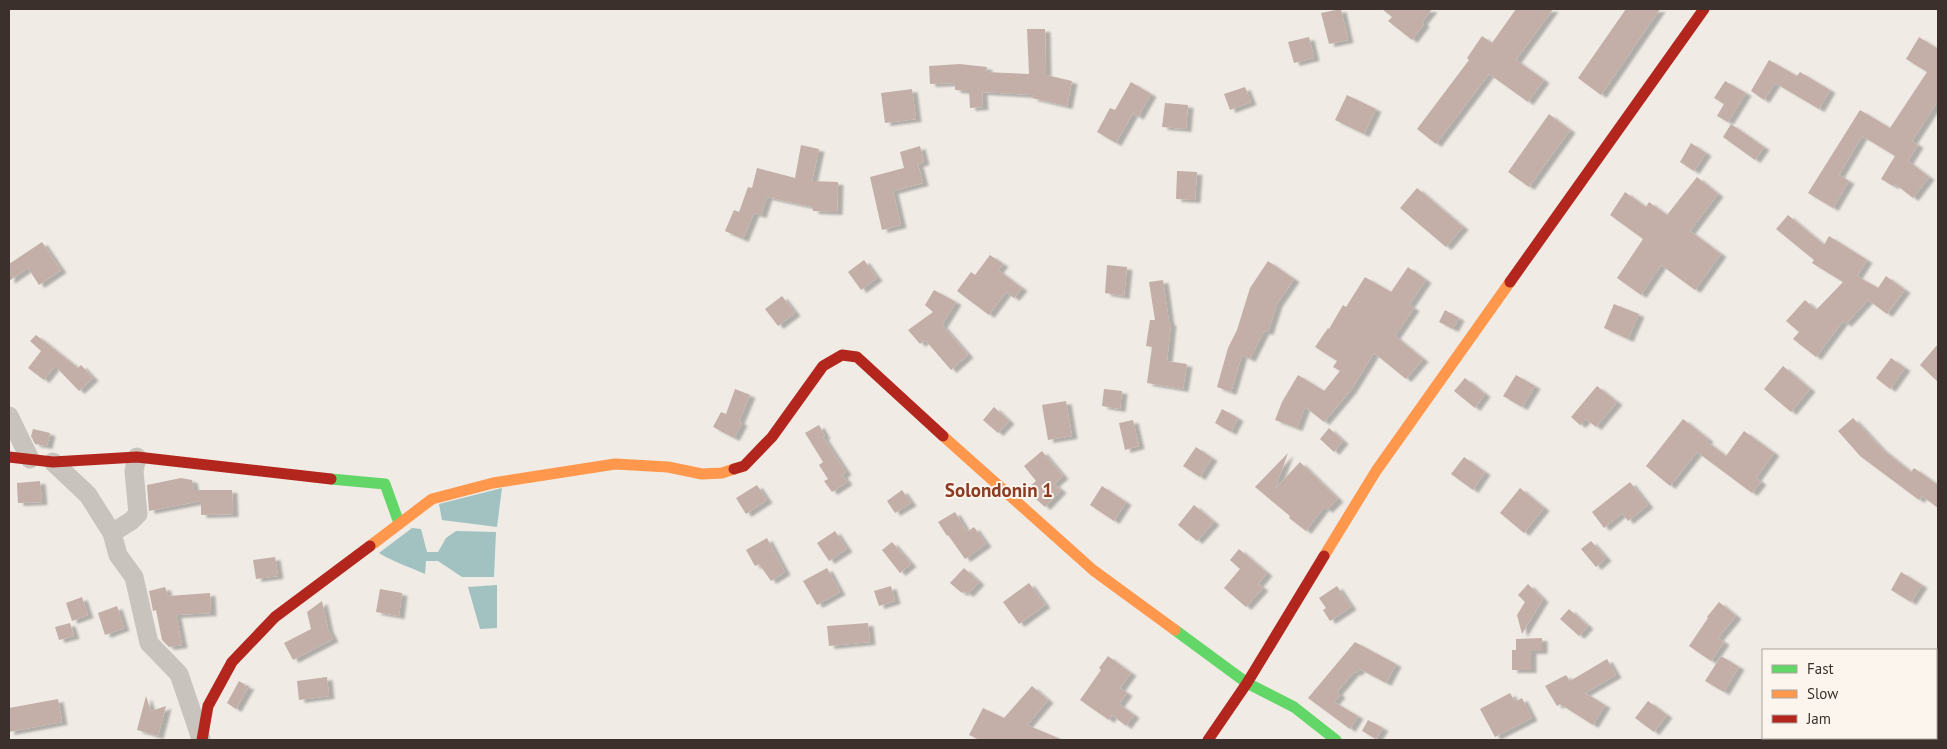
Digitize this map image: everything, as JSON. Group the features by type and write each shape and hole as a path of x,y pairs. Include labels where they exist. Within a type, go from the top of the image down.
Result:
{"street":[{"path":"1208,740 1246,683 1376,471 1704,9"},
{"path":"202,740 208,706 232,662 275,617 432,499 493,483 615,464 668,467 702,474 722,473 744,466 772,437 823,366 842,355 857,357 912,409 1093,570 1246,683 1294,707 1336,740"},
{"path":"9,416 30,459"},
{"path":"9,457 53,462 137,457 258,472 385,484 399,523"},
{"path":"112,533 131,521 138,514 134,471 137,457"},
{"path":"53,462 88,495 112,533 118,555 134,577 150,643 179,674 202,740"}],"water":[{"path":"502,488 497,527 442,520 439,504"},
{"path":"412,528 421,529 427,552 438,552 446,538 456,531 496,532 494,577 462,577 438,561 426,561 425,574 379,553"},
{"path":"497,585 497,628 480,629 468,587"}],"building":[{"path":"1341,9 1348,40 1329,44 1321,13"},
{"path":"1382,9 1432,9 1412,40 1388,21 1392,17"},
{"path":"1516,9 1553,9 1516,60 1544,80 1528,102 1489,74 1436,144 1417,129 1469,60 1467,58 1482,36 1492,43"},
{"path":"1626,9 1660,9 1601,95 1578,78"},
{"path":"1027,29 1045,29 1046,75 1072,81 1067,106 1032,98 1033,95 982,92 983,107 970,108 969,91 955,90 955,83 930,84 929,66 960,64 987,67 986,72 1029,74"},
{"path":"1309,37 1314,58 1294,63 1288,42"},
{"path":"1919,37 1938,49 1938,101 1912,141 1918,145 1908,161 1929,177 1913,198 1895,184 1893,186 1881,179 1895,156 1862,136 1839,175 1849,181 1833,208 1808,193 1860,110 1890,128 1927,72 1906,59"},
{"path":"1769,60 1797,76 1800,72 1830,90 1819,109 1775,83 1764,100 1751,91"},
{"path":"1725,81 1746,93 1728,122 1717,116 1724,104 1714,98"},
{"path":"1131,82 1151,94 1138,117 1133,113 1116,143 1097,132 1110,108 1115,110"},
{"path":"1245,87 1251,102 1230,110 1224,94"},
{"path":"912,89 916,119 885,123 881,93"},
{"path":"1347,95 1376,109 1364,134 1335,120"},
{"path":"1165,103 1188,105 1186,129 1162,127"},
{"path":"1549,114 1570,130 1529,187 1508,172"},
{"path":"1731,124 1764,147 1755,160 1723,137"},
{"path":"1691,143 1706,153 1694,171 1680,162"},
{"path":"801,145 819,149 812,181 838,182 837,212 813,211 813,207 767,197 761,215 754,213 743,239 725,231 734,210 739,212 748,187 752,188 757,168 795,178"},
{"path":"920,146 924,162 918,164 923,183 893,191 901,225 882,230 870,177 904,168 900,152"},
{"path":"1177,171 1197,172 1195,200 1176,199"},
{"path":"1697,177 1718,194 1690,231 1721,254 1695,290 1661,265 1641,295 1617,278 1643,239 1610,215 1625,192 1646,207 1649,202 1667,215"},
{"path":"1417,188 1463,227 1446,247 1400,208"},
{"path":"1788,215 1824,245 1829,236 1867,260 1857,276 1878,288 1886,276 1905,290 1887,314 1868,300 1846,324 1843,321 1816,357 1793,339 1799,332 1786,321 1805,300 1816,310 1843,282 1812,263 1814,260 1776,229"},
{"path":"42,242 61,270 39,285 28,268 9,281 9,264"},
{"path":"990,255 1003,264 998,270 1022,288 1014,298 1006,292 989,315 957,291 971,272 975,275"},
{"path":"864,260 877,278 861,290 848,272"},
{"path":"1268,261 1294,279 1277,304 1268,332 1264,331 1250,359 1242,355 1231,392 1217,387 1228,348 1237,330 1250,288"},
{"path":"1107,265 1127,267 1124,296 1105,293"},
{"path":"1408,267 1426,280 1409,305 1414,308 1395,336 1423,359 1406,379 1374,353 1351,390 1324,422 1305,407 1297,428 1275,420 1282,402 1298,375 1324,391 1340,371 1333,367 1337,361 1315,347 1329,329 1343,305 1346,307 1365,277 1391,292"},
{"path":"1163,280 1169,322 1171,323 1167,361 1187,364 1183,389 1147,383 1152,347 1146,346 1150,320 1155,320 1149,282"},
{"path":"934,290 956,302 942,325 968,355 951,370 925,340 920,344 908,330 933,312 925,305"},
{"path":"782,296 795,313 778,326 765,309"},
{"path":"1614,304 1639,314 1628,339 1604,328"},
{"path":"1445,310 1459,318 1453,329 1439,322"},
{"path":"36,335 78,368 81,365 93,378 79,391 55,366 44,380 28,368 41,351 30,341"},
{"path":"1938,344 1938,382 1920,365"},
{"path":"1891,358 1905,368 1890,389 1876,378"},
{"path":"1783,366 1810,389 1791,412 1764,389"},
{"path":"1516,375 1535,386 1522,407 1503,396"},
{"path":"1465,378 1485,394 1475,408 1454,391"},
{"path":"1597,386 1617,402 1596,427 1586,419 1580,425 1571,417"},
{"path":"735,389 750,395 739,421 742,423 734,438 713,427 721,412 726,414"},
{"path":"1104,389 1122,391 1120,409 1102,406"},
{"path":"1066,401 1072,436 1048,440 1042,405"},
{"path":"994,407 1009,421 998,433 983,420"},
{"path":"1222,409 1238,418 1231,432 1215,423"},
{"path":"1853,418 1881,448 1911,472 1914,468 1938,485 1938,508 1922,496 1919,500 1860,456 1838,431"},
{"path":"1683,419 1708,439 1706,441 1726,456 1744,431 1774,453 1756,478 1761,482 1752,493 1697,452 1670,486 1646,466"},
{"path":"1133,420 1139,446 1125,450 1119,423"},
{"path":"819,425 825,436 823,437 846,472 842,475 847,482 832,492 824,481 828,479 819,465 823,462 805,433"},
{"path":"1329,428 1343,441 1334,452 1320,439"},
{"path":"33,429 50,433 47,446 35,444 31,436"},
{"path":"1196,447 1212,458 1200,477 1183,466"},
{"path":"1042,451 1063,476 1054,484 1061,490 1045,507 1026,490 1036,481 1024,466"},
{"path":"1288,453 1275,489 1300,462 1338,499 1327,510 1324,507 1306,531 1255,487"},
{"path":"1464,457 1485,472 1473,490 1451,474"},
{"path":"181,478 192,480 194,490 232,490 233,514 201,515 201,501 149,511 147,485"},
{"path":"40,481 42,502 18,503 17,483"},
{"path":"1630,482 1648,505 1628,521 1622,513 1604,528 1592,512"},
{"path":"757,485 767,500 746,514 736,498"},
{"path":"1102,486 1126,502 1114,521 1090,505"},
{"path":"1520,488 1544,508 1524,533 1500,513"},
{"path":"902,490 911,503 895,513 887,501"},
{"path":"1194,505 1214,522 1197,541 1178,525"},
{"path":"955,512 967,532 974,527 986,544 965,559 938,522"},
{"path":"835,531 847,549 829,561 817,543"},
{"path":"767,538 785,572 771,581 759,564 755,566 746,550"},
{"path":"1591,541 1606,558 1596,567 1581,549"},
{"path":"892,542 911,564 900,573 882,550"},
{"path":"1239,549 1267,573 1258,584 1263,588 1246,607 1224,588 1240,569 1230,560"},
{"path":"275,557 278,576 256,579 253,560"},
{"path":"827,568 840,592 817,605 803,581"},
{"path":"964,568 979,582 968,594 964,591 962,593 950,583"},
{"path":"1901,572 1922,585 1911,602 1891,590"},
{"path":"1029,583 1045,605 1019,624 1003,602"},
{"path":"1528,584 1543,599 1522,634 1517,615 1525,602 1518,595"},
{"path":"891,586 895,601 879,606 874,591"},
{"path":"1337,586 1351,607 1330,621 1323,610 1326,608 1319,598"},
{"path":"165,587 168,596 210,593 211,613 176,615 182,645 169,647 162,640 156,610 153,611 149,591"},
{"path":"380,589 402,593 399,616 376,612"},
{"path":"82,597 88,615 72,621 66,603"},
{"path":"322,601 328,629 333,639 293,660 284,643 311,629 307,612"},
{"path":"1719,602 1736,616 1718,638 1724,642 1711,661 1689,646"},
{"path":"117,606 124,628 105,635 98,613"},
{"path":"1569,609 1588,626 1579,636 1560,619"},
{"path":"70,623 74,636 59,640 55,627"},
{"path":"868,623 870,642 829,646 827,626"},
{"path":"1542,638 1542,651 1531,651 1531,670 1512,670 1512,650 1516,650 1516,639"},
{"path":"1355,642 1396,664 1386,683 1360,669 1356,673 1354,672 1337,692 1340,695 1334,702 1358,716 1350,729 1308,698"},
{"path":"1108,656 1131,673 1120,688 1127,693 1119,704 1134,715 1126,726 1112,715 1109,720 1080,700 1101,670 1099,668"},
{"path":"1721,656 1739,667 1724,692 1705,681"},
{"path":"1607,659 1616,675 1585,693 1605,705 1593,725 1560,704 1557,706 1545,686 1566,675 1570,681"},
{"path":"327,677 329,696 299,700 297,681"},
{"path":"239,681 246,685 243,686 249,686 236,709 227,703"},
{"path":"1032,686 1048,700 1027,725 1063,740 980,740 969,735 983,708 1004,718"},
{"path":"1510,693 1515,702 1522,698 1532,718 1495,737 1480,709"},
{"path":"146,696 151,711 166,706 158,736 137,730"},
{"path":"58,699 62,722 9,732 9,708"},
{"path":"1648,701 1667,715 1654,732 1635,718"},
{"path":"1368,720 1383,728 1376,739 1362,731"}],"traffic: fast":[{"path":"331,479 385,484 399,523"},
{"path":"1175,630 1247,683 1294,707 1336,740"}],"traffic: slow":[{"path":"1324,556 1376,471 1510,282"},
{"path":"943,436 1093,570 1175,630"},
{"path":"370,546 432,499 493,483 615,464 668,467 702,474 722,473 734,469"}],"traffic: jam":[{"path":"1510,282 1704,9"},
{"path":"734,469 744,466 772,437 823,366 842,355 857,357 943,436"},
{"path":"9,457 53,462 137,457 331,479"},
{"path":"202,740 208,706 232,662 275,617 370,546"},
{"path":"1208,740 1247,683 1324,556"}],"district":[{"name":"Solondonin 1","path":"999,490"}]}
